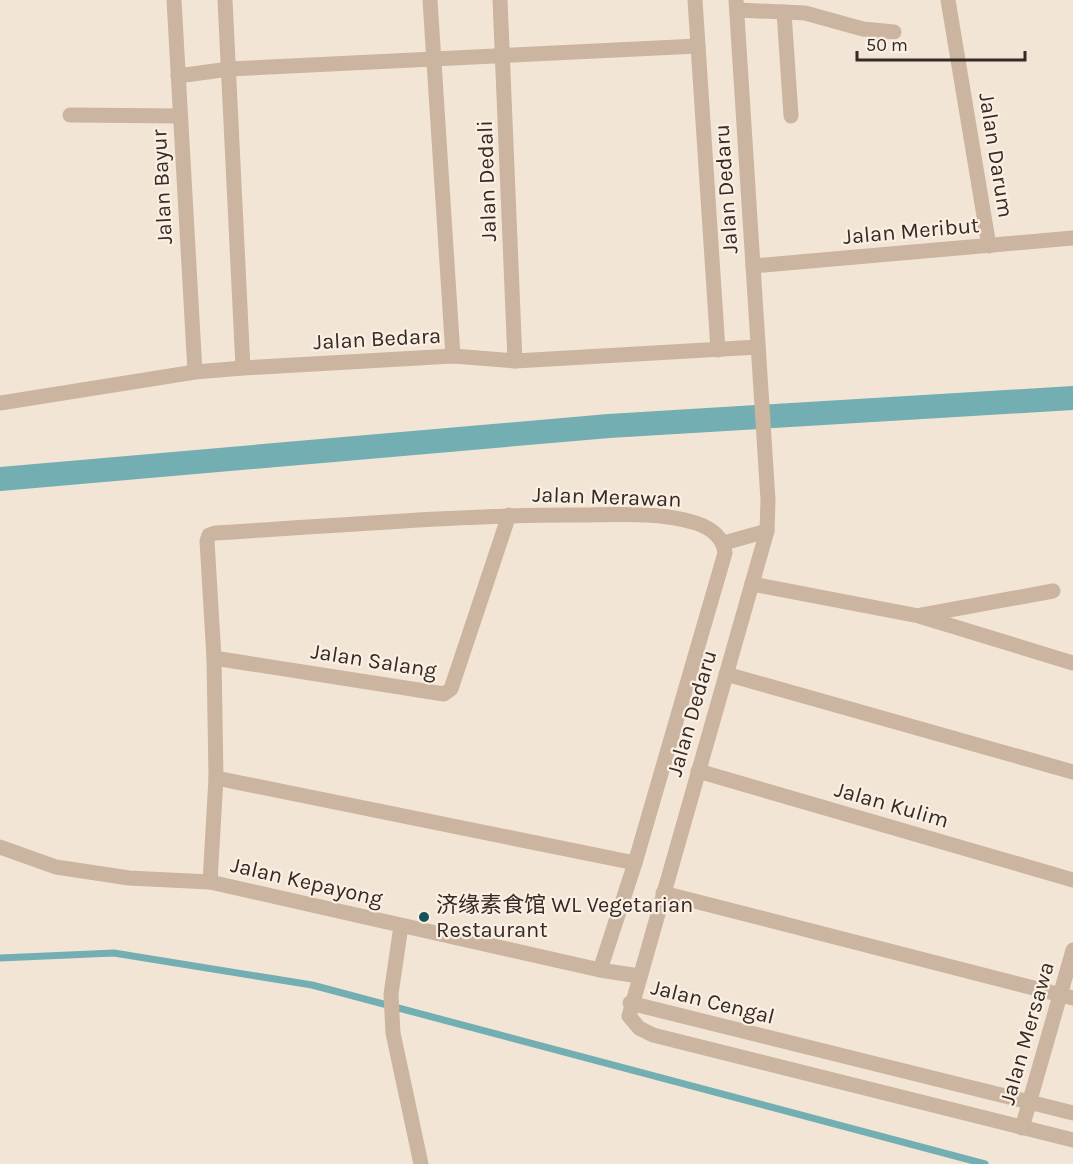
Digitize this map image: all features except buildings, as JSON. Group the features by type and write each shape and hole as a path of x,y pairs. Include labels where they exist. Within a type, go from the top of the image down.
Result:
{"street":[{"name":"Jalan Bayur","path":"174,0 195,372"},
{"path":"225,0 243,368"},
{"name":"Jalan Dedali","path":"430,0 453,356"},
{"name":"Jalan Dedali","path":"500,0 515,360"},
{"name":"Jalan Dedaru","path":"696,0 718,350"},
{"name":"Jalan Darum","path":"948,0 989,246"},
{"path":"736,5 805,13 863,28 894,32"},
{"name":"Jalan Dedaru","path":"630,1003 767,531 760,375 736,5"},
{"path":"784,12 791,116"},
{"path":"178,76 229,69 698,46"},
{"path":"70,114 180,116"},
{"name":"Jalan Meribut","path":"753,266 1073,238"},
{"name":"Jalan Bedara","path":"0,403 195,372 243,368 453,356 515,360 758,347"},
{"name":"Jalan Merawan","path":"216,533 509,515 624,515 697,523 717,534 724,543"},
{"name":"Jalan Salang","path":"214,658 444,694 451,689 509,515"},
{"path":"600,970 635,862 725,553 724,543 767,531"},
{"name":"Jalan Kepayong","path":"216,533 209,535 207,541 214,658 216,778 210,882 600,970 639,975"},
{"path":"752,584 919,616 1073,663"},
{"path":"919,616 1053,591"},
{"path":"726,674 1073,772"},
{"name":"Jalan Kulim","path":"698,771 1073,880"},
{"path":"216,778 635,862"},
{"path":"0,847 56,867 129,878 210,882"},
{"path":"663,892 1067,996"},
{"path":"402,926 391,994 393,1033 422,1164"},
{"name":"Jalan Mersawa","path":"1022,1128 1067,996 1073,950"},
{"name":"Jalan Cengal","path":"1073,1113 630,1003 628,1016 639,1028 654,1035 1073,1140"}],"waterway":[{"path":"0,479 609,426 1073,398"},
{"path":"0,958 114,953 312,985 985,1164"}],"place":[{"name":"济缘素食馆 WL Vegetarian Restaurant","path":"424,917"}]}
